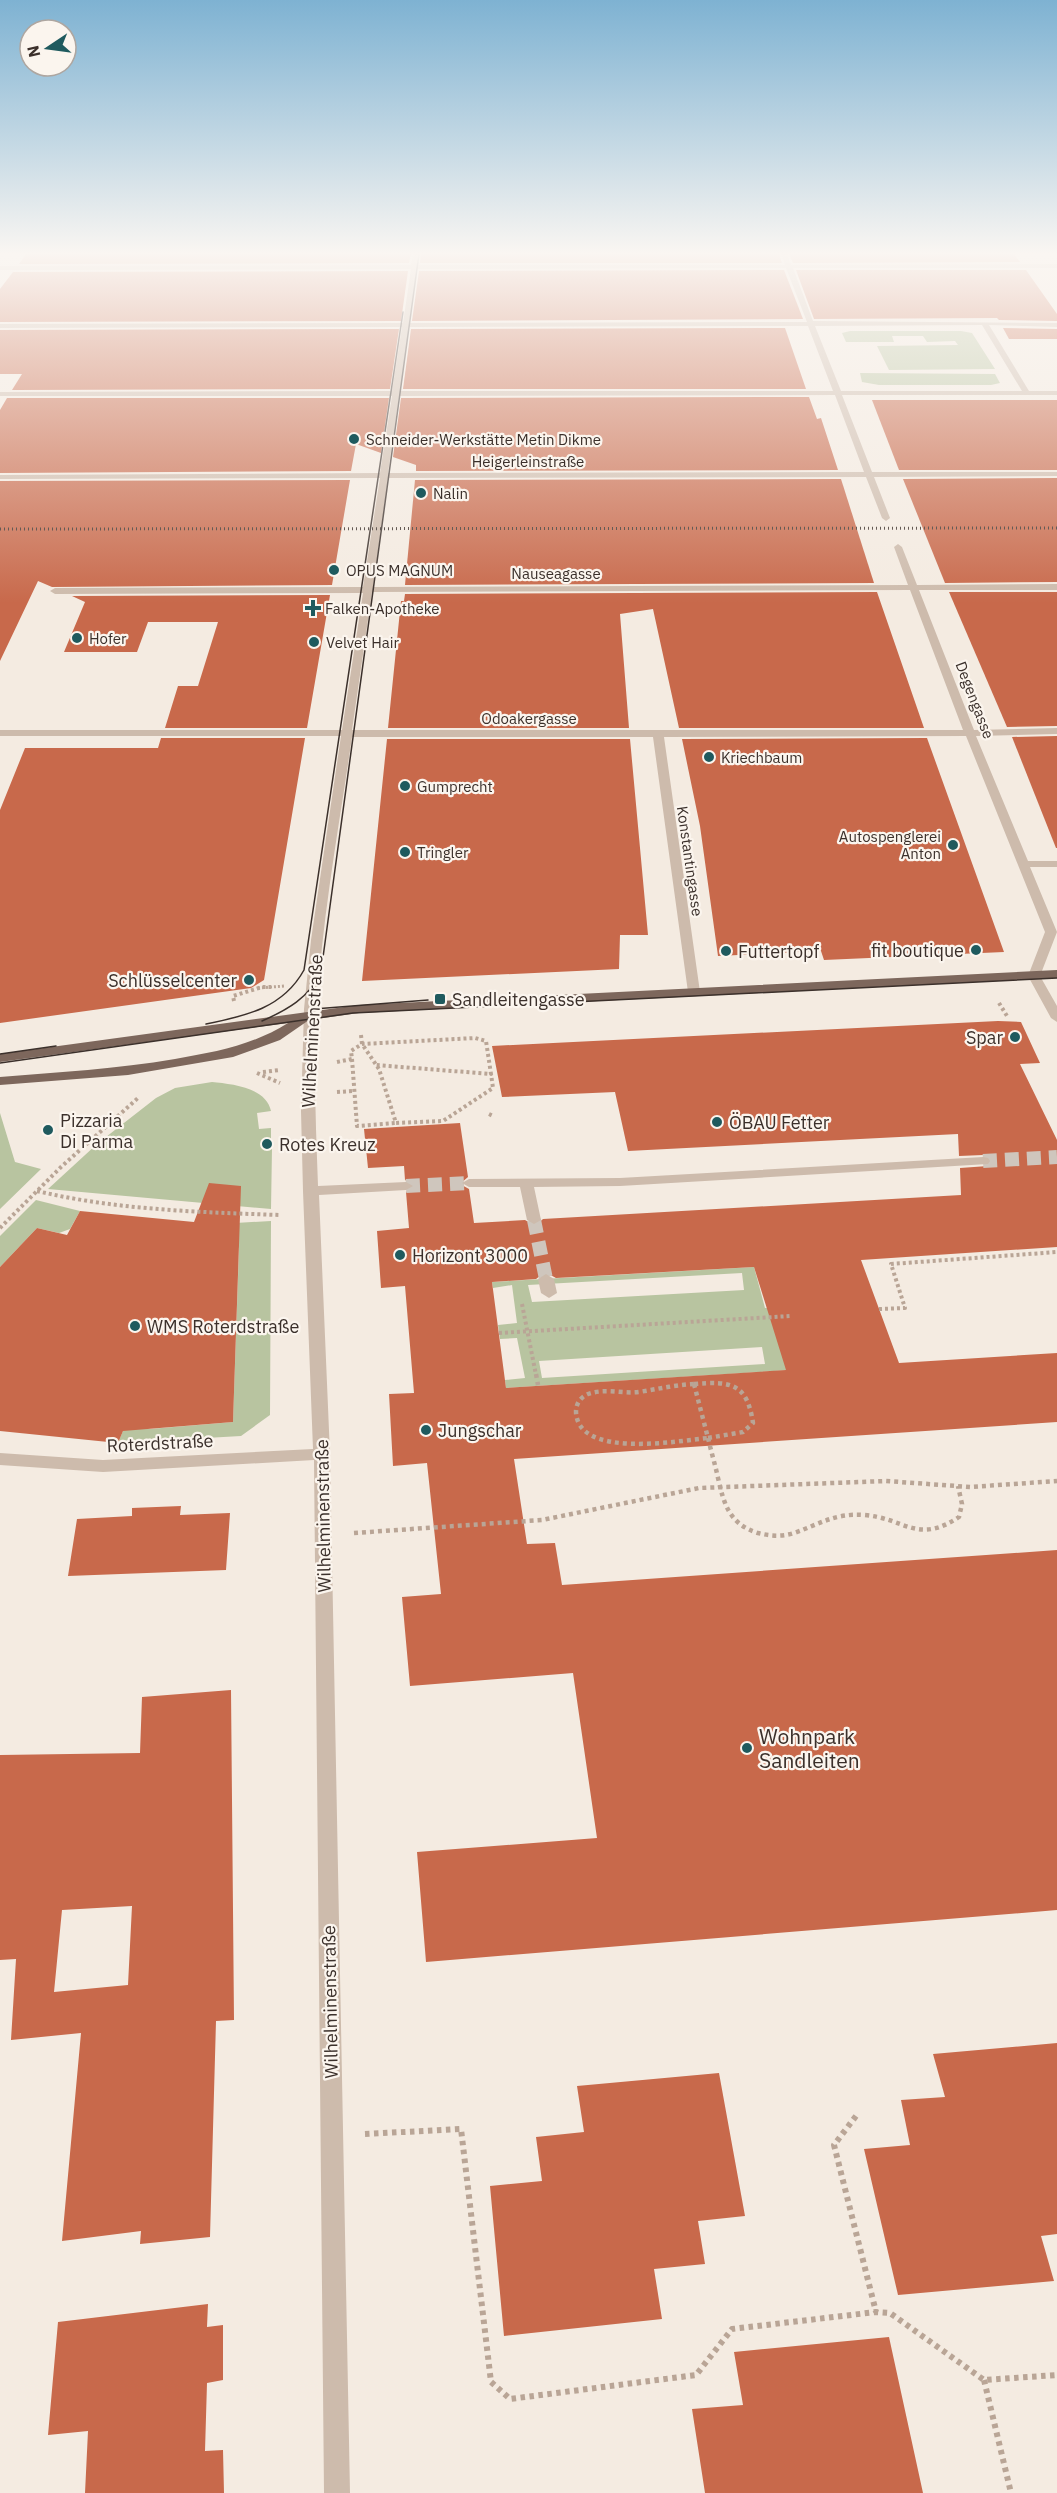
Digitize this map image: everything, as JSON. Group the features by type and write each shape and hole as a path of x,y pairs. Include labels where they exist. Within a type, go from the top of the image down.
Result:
{"main road":[{"path":"0,1058 310,1014 426,1005 1057,974"},
{"path":"0,1082 128,1071 233,1053 275,1036 310,1014"}],"street":[{"path":"384,475 399,370"},
{"path":"828,370 886,518"},
{"path":"1013,370 1026,392"},
{"path":"0,394 1057,393"},
{"name":"Heigerleinstraße","path":"0,477 1057,474"},
{"name":"Wilhelminenstraße","path":"337,2493 322,1454 310,1191 308,1112 310,1014 317,940 384,475"},
{"name":"Degengasse","path":"898,547 969,731 1051,932 1034,976"},
{"name":"Nauseagasse","path":"55,591 1057,587"},
{"name":"Odoakergasse","path":"0,733 930,734 969,731 1057,731"},
{"name":"Konstantingasse","path":"658,734 694,992"},
{"path":"1024,864 1057,864"},
{"path":"1034,976 1057,1018"},
{"path":"469,1183 620,1182 983,1161"},
{"path":"526,1182 534,1220"},
{"path":"310,1191 406,1186"},
{"name":"Roterdstraße","path":"0,1459 103,1466 322,1454"}],"path":[{"path":"352,1059 357,1126 443,1121 470,1106 493,1088 486,1041 475,1038 362,1044"},
{"path":"371,1054 396,1123"},
{"path":"376,1065 491,1074"},
{"path":"245,1074 256,1073 280,1083"},
{"path":"0,1228 130,1103 148,1090"},
{"path":"335,1092 354,1091"},
{"path":"37,1191 83,1203 279,1215"},
{"path":"879,1310 905,1308 891,1264 1057,1252"},
{"path":"522,1301 538,1385"},
{"path":"499,1333 791,1316"},
{"path":"721,1381 732,1384 742,1391 751,1406 753,1423 746,1431 708,1438 611,1443 589,1435 580,1426 577,1418 575,1408 580,1401 593,1392 610,1389 634,1392 694,1384 721,1381"},
{"path":"694,1384 726,1510 746,1528 765,1535 787,1535 827,1518 842,1515 871,1516 916,1531 937,1529 950,1524 959,1517 962,1504 958,1486"},
{"path":"323,1535 542,1520 699,1488 886,1481 958,1486 1057,1481"},
{"path":"856,2116 834,2145 876,2312"},
{"path":"332,2135 461,2129 491,2382 510,2399 696,2375 732,2328 876,2312 890,2313 984,2380 1057,2375"},
{"path":"984,2380 1011,2493"}],"green space":[{"path":"860,373 995,374 1000,383 991,385 879,385 862,382"},
{"path":"212,1082 247,1088 268,1103 271,1111 257,1113 259,1129 271,1128 271,1139 263,1140 264,1148 272,1148 271,1209 48,1189 97,1144 156,1098 175,1088"},
{"path":"0,1113 15,1162 41,1169 0,1209"},
{"path":"36,1200 80,1211 70,1229 59,1233 37,1228 0,1267 0,1236"},
{"path":"271,1221 270,1415 241,1436 118,1443 125,1426 150,1429 233,1422 239,1248 219,1224"},
{"path":"754,1267 765,1308 788,1307 806,1369 506,1388 505,1380 525,1378 517,1338 500,1339 498,1325 517,1323 512,1285 493,1288 492,1282","holes":["742,1273 744,1290 532,1302 528,1285","762,1347 765,1364 542,1378 539,1361"]}],"building":[{"path":"0,370 393,370 390,389 12,390 22,374 0,374"},
{"path":"405,370 800,370 806,389 403,389"},
{"path":"809,397 817,419 821,418 838,470 416,471 416,465 393,457 401,398"},
{"path":"7,398 389,398 381,453 356,444 351,471 0,473 0,410"},
{"path":"872,400 1057,400 1057,470 899,470"},
{"path":"1057,478 1057,582 945,583 903,479"},
{"path":"841,479 874,583 405,585 415,480"},
{"path":"350,480 332,585 52,587 38,581 0,661 0,481"},
{"path":"877,592 924,728 679,728 653,609 620,614 629,728 388,728 401,601 404,601 405,594"},
{"path":"949,592 1057,592 1057,726 1007,727"},
{"path":"330,595 307,728 165,728 178,686 198,686 218,622 148,622 137,652 64,652 85,602 72,596"},
{"path":"1057,736 1057,848 1056,848 1012,737"},
{"path":"161,738 305,738 264,980 251,988 0,1023 0,810 25,748 158,748"},
{"path":"927,738 1004,952 824,960 821,951 718,956 700,826 682,739"},
{"path":"387,739 630,739 648,935 620,935 619,969 362,981"},
{"path":"998,1021 1021,1022 1040,1063 1020,1064 1057,1140 1057,1247 861,1260 899,1363 1057,1353 1057,1422 514,1459 527,1544 555,1543 562,1585 1057,1550 1057,1910 426,1962 417,1852 597,1838 573,1673 410,1686 402,1597 441,1594 427,1463 393,1466 389,1394 414,1393 405,1286 381,1288 377,1231 409,1228 406,1192 415,1185 405,1180 404,1166 368,1168 364,1129 460,1123 468,1177 460,1184 469,1189 474,1223 525,1220 535,1226 543,1219 961,1195 960,1168 988,1166 992,1160 983,1155 959,1156 958,1134 628,1151 615,1092 502,1097 492,1046","holes":["754,1267 786,1370 506,1388 492,1282 536,1279 545,1272 556,1278"]},
{"name":"WMS Roterdstraße","path":"209,1183 241,1186 233,1422 123,1431 118,1443 0,1431 0,1267 37,1228 67,1235 80,1211 194,1222"},
{"path":"181,1506 180,1515 230,1513 226,1570 68,1576 77,1519 132,1516 132,1508"},
{"path":"231,1690 234,2020 216,2021 210,2237 140,2244 141,2231 62,2241 81,2033 11,2040 16,1959 0,1960 0,1755 140,1753 142,1697","holes":["132,1906 128,1985 54,1992 62,1910"]},
{"path":"1057,2043 1057,2234 1041,2236 1054,2281 898,2295 864,2149 910,2145 901,2100 945,2097 933,2054"},
{"path":"719,2073 745,2216 698,2221 705,2264 654,2269 662,2319 504,2336 490,2186 542,2181 536,2137 584,2132 577,2086"},
{"path":"208,2304 207,2327 223,2325 223,2380 207,2383 205,2451 223,2450 224,2493 85,2493 88,2431 48,2435 58,2322"},
{"path":"889,2337 923,2493 705,2493 692,2409 743,2405 734,2352"}],"tunnel":[{"path":"983,1161 1057,1157"},
{"path":"406,1186 469,1183"},
{"path":"534,1220 546,1279"}],"tram line":[{"path":"206,1024 235,1018 274,1002 295,983 304,970 394,370"},
{"path":"262,1021 304,996 321,972 403,370"},
{"path":"0,1063 353,1013 1057,978"},
{"path":"314,1009 428,1000"},
{"path":"0,1054 56,1046"}],"railway":[{"path":"0,529 1057,528"}],"place":[{"name":"Schneider-Werkstätte Metin Dikme","path":"354,439"},
{"name":"Nalin","path":"421,493"},
{"name":"OPUS MAGNUM","path":"334,570"},
{"name":"Falken-Apotheke","path":"313,608"},
{"name":"Hofer","path":"77,638"},
{"name":"Velvet Hair","path":"314,642"},
{"name":"Kriechbaum","path":"709,757"},
{"name":"Gumprecht","path":"405,786"},
{"name":"Autospenglerei Anton","path":"953,845"},
{"name":"Tringler","path":"405,852"},
{"name":"fit boutique","path":"976,950"},
{"name":"Futtertopf","path":"726,951"},
{"name":"Schlüsselcenter","path":"249,980"},
{"name":"Sandleitengasse","path":"440,999"},
{"name":"Spar","path":"1015,1037"},
{"name":"ÖBAU Fetter","path":"717,1122"},
{"name":"Pizzaria Di Parma","path":"48,1130"},
{"name":"Rotes Kreuz","path":"267,1144"},
{"name":"Horizont 3000","path":"400,1255"},
{"name":"WMS Roterdstraße","path":"135,1326"},
{"name":"Jungschar","path":"426,1430"},
{"name":"Wohnpark Sandleiten","path":"747,1748"}]}
